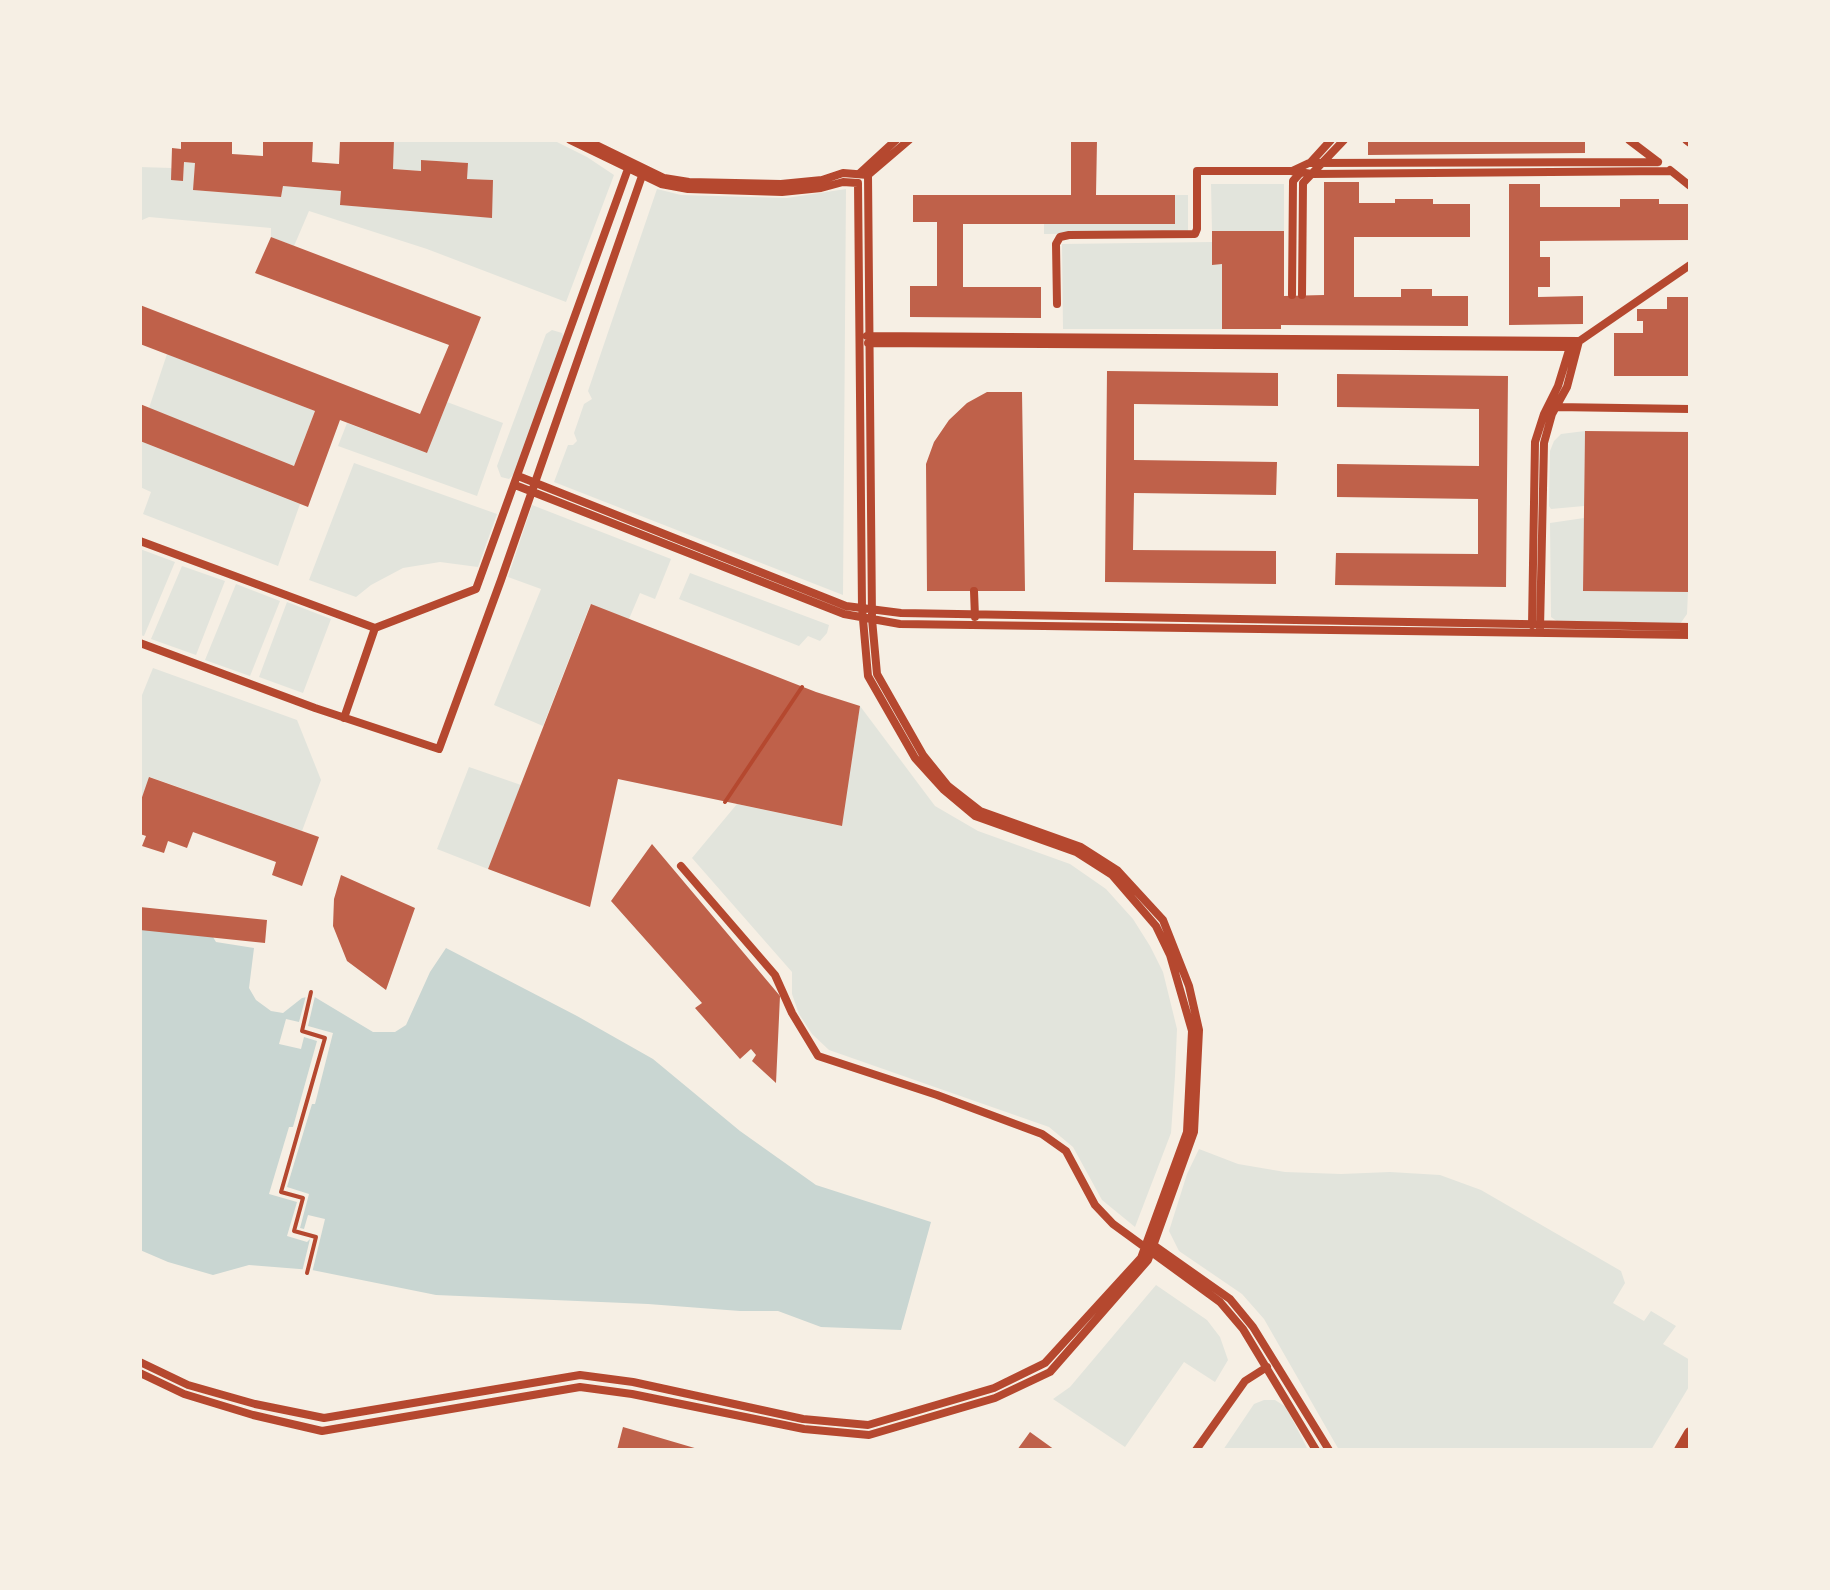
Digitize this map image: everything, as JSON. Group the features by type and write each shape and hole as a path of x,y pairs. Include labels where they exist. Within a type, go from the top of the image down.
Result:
{"main road":[{"path":"1680,1450 1690,1434"}],"street":[{"path":"570,140 630,165"},
{"path":"586,140 662,184 782,192 863,179 909,140"},
{"path":"140,1362 188,1385 324,1418 580,1375 632,1382 803,1419 868,1424 994,1388 1045,1363 1140,1258 1186,1132 1192,1031 1170,955 1156,926 1112,874 1076,852 975,816 944,790 915,758 868,676 858,340 863,179 896,140"},
{"path":"1332,140 1296,172 1293,181 1297,295 1303,183 1344,140"},
{"path":"1629,140 1690,186"},
{"path":"1309,164 1658,162"},
{"path":"140,541 376,628 476,589 630,165"},
{"path":"1057,304 1056,244 1060,237 1192,234 1197,230 1197,171 1670,171"},
{"path":"140,644 438,749 643,172"},
{"path":"863,179 870,340 867,613"},
{"path":"1536,628 1544,443 1570,347 1690,265"},
{"path":"1296,342 1297,326"},
{"path":"858,340 1578,341"},
{"path":"1552,406 1567,387 1578,341"},
{"path":"1296,342 1570,347"},
{"path":"1552,406 1690,408"},
{"path":"516,480 844,614 975,614 1690,635"},
{"path":"974,591 975,626"},
{"path":"867,613 900,624 975,626 1690,626"},
{"path":"344,718 376,628"},
{"path":"681,866 775,976 818,1056 1042,1134 1066,1151 1094,1206 1112,1224 1230,1300 1253,1327 1329,1450"},
{"path":"1146,1245 1220,1302 1243,1329 1316,1450"},
{"path":"140,1373 184,1394 322,1431 580,1386 804,1429 869,1435 995,1398 1050,1372 1148,1260 1146,1245"},
{"path":"1196,1450 1245,1381 1276,1363"}],"path":[{"path":"726,802 802,687"},
{"path":"307,1273 316,1237 294,1231 303,1198 280,1192 325,1038 302,1031 311,992"}],"shaded area":[{"path":"392,140 553,140 614,175 566,302 427,249 309,211 294,246 271,237 271,228 149,217 140,221 140,167 171,168 183,181 184,162 195,163 194,190 280,197 283,186 341,191 341,205 492,217 492,180 467,179 467,163 422,160 421,171 393,169"},
{"path":"1211,184 1284,184 1284,231 1212,231"},
{"path":"657,189 681,195 787,198 846,189 843,595 554,482 568,445 577,441 574,433 584,404 592,399 588,391"},
{"path":"1175,195 1188,195 1188,233 1044,234 1044,224 1174,224"},
{"path":"1212,242 1212,264 1222,264 1222,329 1063,329 1062,244"},
{"path":"552,330 562,333 564,339 518,470 509,479 501,477 497,466 546,334"},
{"path":"167,354 315,411 294,466 149,408"},
{"path":"447,402 503,423 477,496 338,446 347,423 427,453"},
{"path":"1585,431 1584,506 1551,509 1550,451 1554,441 1561,434"},
{"path":"140,441 300,504 278,566 143,514 151,492 140,487"},
{"path":"354,463 497,514 478,567 440,562 403,568 356,597 309,580"},
{"path":"532,505 671,559 655,599 640,593 629,619 590,605 543,726 494,705 541,589 508,577"},
{"path":"1584,518 1583,591 1688,592 1687,614 1680,624 1558,622 1551,617 1550,523"},
{"path":"140,549 175,562 144,636 140,635"},
{"path":"182,566 225,581 196,655 151,639"},
{"path":"690,573 829,625 827,633 820,641 808,636 799,646 679,599"},
{"path":"236,584 280,601 250,676 205,660"},
{"path":"287,602 331,619 303,693 259,677"},
{"path":"153,668 297,720 321,780 302,831 150,777 140,803 140,700"},
{"path":"860,706 935,806 978,831 1070,864 1106,889 1133,919 1150,946 1163,972 1177,1029 1175,1076 1171,1133 1135,1227 1102,1200 1073,1147 1049,1127 829,1050 799,1014 792,994 792,972 692,858 737,804 841,826"},
{"path":"469,767 521,785 488,869 437,849"},
{"path":"140,916 204,922 216,942 254,948 249,988 256,1000 271,1011 283,1013 302,998 313,996 373,1032 395,1032 406,1025 430,972 446,948 577,1016 653,1059 740,1131 816,1185 931,1222 901,1330 821,1327 778,1311 436,1295 312,1270 249,1265 213,1275 140,1250"},
{"path":"1199,1149 1238,1164 1285,1172 1440,1175 1481,1190 1621,1271 1625,1283 1613,1303 1644,1321 1651,1311 1676,1326 1663,1344 1690,1360 1690,1385 1651,1450 1339,1450 1264,1319 1242,1294 1179,1251 1169,1231"},
{"path":"1156,1285 1207,1320 1220,1337 1228,1360 1215,1382 1184,1362 1125,1447 1053,1399 1070,1387"},
{"path":"1275,1400 1286,1407 1308,1450 1223,1450 1254,1404"}],"pier":[{"path":"307,992 316,992 308,1026 333,1033 315,1104 287,1187 309,1194 300,1228 304,1229 308,1215 325,1219 312,1273 302,1272 310,1239 307,1242 287,1236 297,1202 269,1194 317,1041 304,1037 301,1049 279,1044 286,1019 299,1022"}],"building":[{"path":"181,140 232,140 232,154 263,156 263,140 313,140 312,162 339,164 340,140 394,140 393,169 421,171 421,160 468,163 467,179 493,180 492,218 340,205 341,191 283,186 281,197 193,190 195,163 184,162 183,181 171,180 172,148 181,149"},
{"path":"1071,140 1097,140 1096,195 1175,195 1175,224 963,224 963,287 1041,287 1041,318 910,317 910,286 937,286 937,222 913,222 913,195 1071,195"},
{"path":"1368,140 1585,140 1585,153 1368,155"},
{"path":"1324,182 1359,182 1359,203 1433,199 1433,204 1470,204 1470,237 1354,237 1354,297 1401,297 1401,289 1432,289 1432,296 1468,296 1468,326 1281,325 1281,329 1222,329 1222,264 1212,265 1212,231 1284,231 1284,296 1324,295"},
{"path":"1509,184 1540,184 1540,207 1620,207 1620,199 1690,204 1690,240 1540,241 1540,257 1550,257 1550,287 1538,287 1538,297 1583,296 1583,324 1509,325"},
{"path":"271,237 481,317 427,453 340,420 308,507 140,441 140,404 294,466 315,411 140,344 140,305 420,414 449,345 255,273"},
{"path":"1667,297 1690,297 1690,376 1614,376 1614,333 1643,333 1637,309 1667,309"},
{"path":"1107,371 1278,373 1278,406 1134,404 1134,460 1277,462 1276,495 1134,493 1133,550 1276,551 1276,584 1105,582"},
{"path":"1337,374 1508,376 1506,587 1335,585 1336,553 1478,554 1478,499 1337,497 1337,464 1479,466 1479,409 1337,407"},
{"path":"987,392 1022,392 1025,591 927,591 926,464 934,442 949,420 967,403"},
{"path":"1585,431 1690,432 1690,592 1583,591"},
{"path":"591,604 860,706 842,826 618,779 590,907 488,869"},
{"path":"149,777 319,837 302,886 272,875 276,862 193,832 187,848 168,841 164,853 142,846 146,836 140,834 140,803"},
{"path":"652,844 780,996 776,1083 752,1061 756,1055 751,1049 740,1059 695,1008 702,1003 611,901"},
{"path":"341,875 415,908 386,990 347,961 333,926 334,899"},
{"path":"140,907 267,920 265,943 140,930"},
{"path":"623,1427 698,1449 698,1450 617,1450"},
{"path":"1030,1432 1055,1450 1017,1450"}]}
